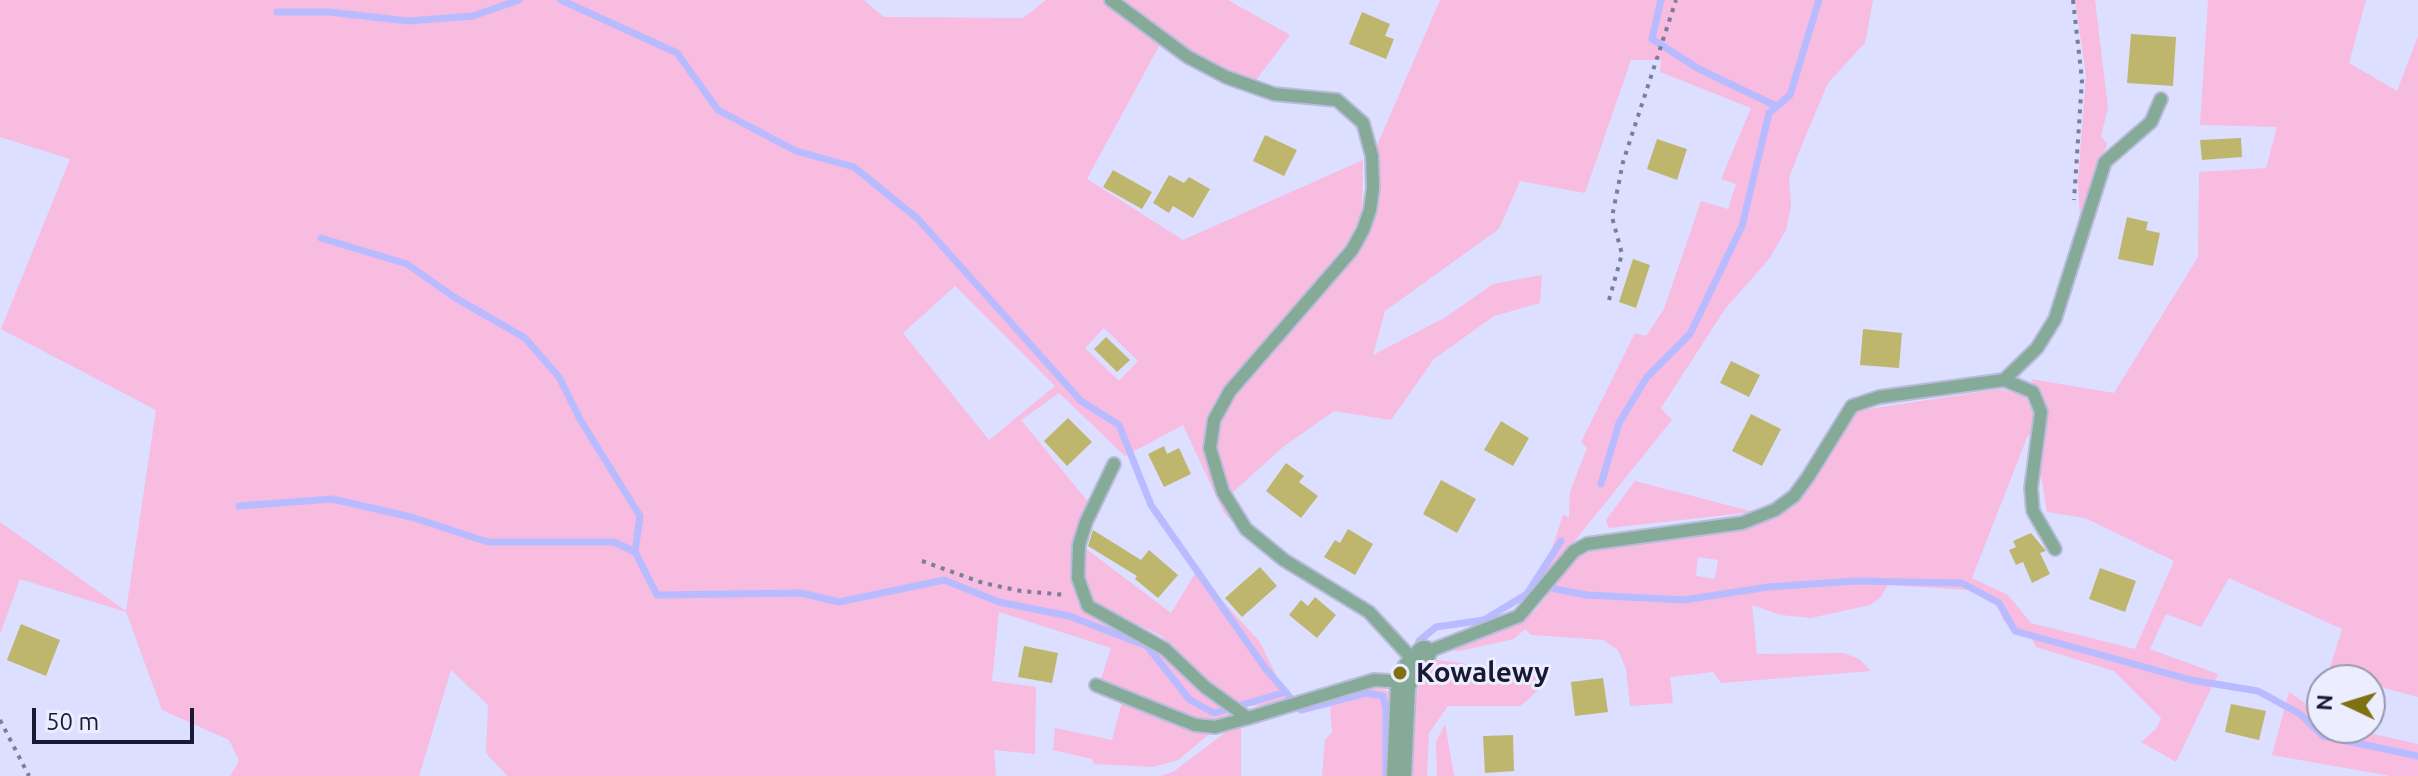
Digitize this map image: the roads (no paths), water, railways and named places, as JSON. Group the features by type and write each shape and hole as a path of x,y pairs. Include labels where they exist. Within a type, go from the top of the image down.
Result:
{"street":[{"path":"1399,776 1399,715 1415,665"}],"lane":[{"path":"1111,0 1188,57 1226,77 1274,94 1337,100 1363,123 1372,156 1373,188 1363,230 1352,250 1230,391 1214,420 1210,448 1223,492 1246,529 1284,560 1369,612 1415,665"},
{"path":"2004,380 2037,348 2055,319 2105,162 2151,122 2161,99"},
{"path":"1096,685 1195,725 1215,727 1374,680 1415,665 1519,616 1574,551 1587,544 1742,523 1775,510 1794,496 1843,417 1852,406 1864,400 2004,380 2033,392 2041,412 2032,498 2037,520 2055,549"},
{"path":"1114,464 1081,535 1078,578 1081,594 1095,611 1165,649 1205,687 1248,718"}],"waterway":[{"path":"277,12 329,12 408,21 473,16 519,0"},
{"path":"561,0 677,53 718,110 796,151 854,167 918,219 1081,401 1119,425 1151,505 1265,668 1301,710 1366,693 1383,696 1386,709 1386,776"},
{"path":"1661,0 1652,39 1699,69 1776,106"},
{"path":"1601,484 1619,423 1647,377 1690,334 1742,226 1769,113 1790,95 1819,0"},
{"path":"321,238 407,264 454,297 525,338 559,377 581,421 640,516 635,552"},
{"path":"239,506 332,499 411,517 488,542 614,542 635,552 657,595 801,593 839,602 944,580 999,602 1069,616 1147,646 1190,700 1214,713 1286,692"},
{"path":"1419,641 1436,627 1484,620 1527,594 1561,541"},
{"path":"1555,589 1587,595 1684,600 1768,587 1855,581 1962,583 1999,603 2015,631 2191,680 2258,691 2300,714 2323,736 2418,756"}],"place":[{"name":"Kowalewy","path":"1400,673"}]}
